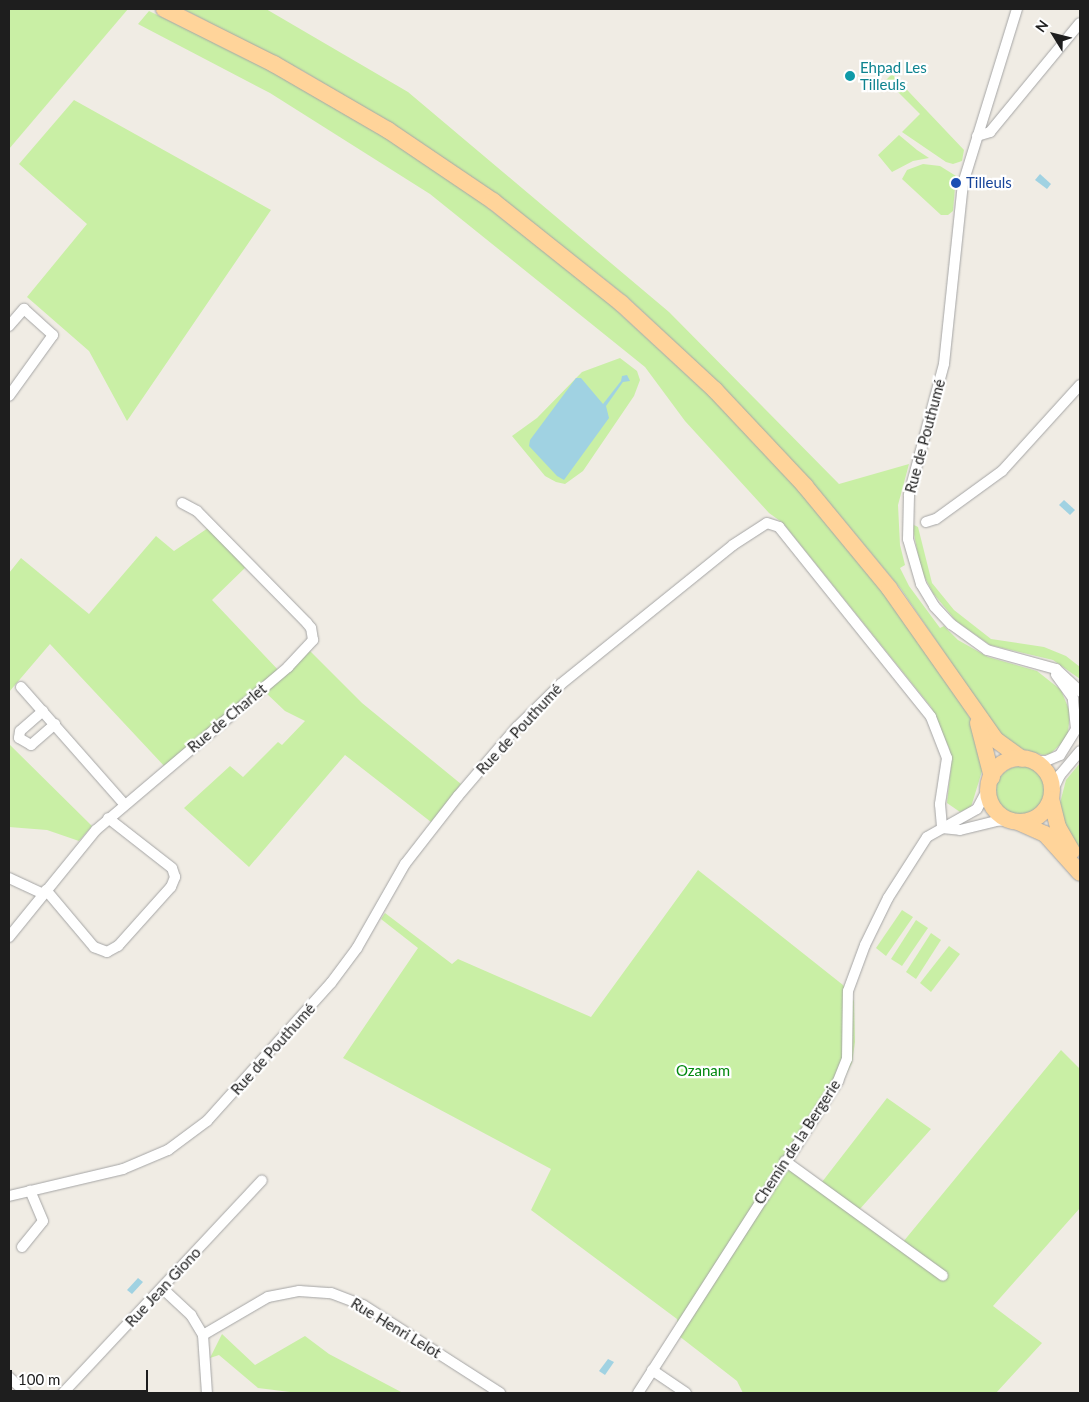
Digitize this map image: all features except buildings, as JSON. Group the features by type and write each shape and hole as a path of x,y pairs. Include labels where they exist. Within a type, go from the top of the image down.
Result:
{"main road":[{"path":"164,9 274,64 388,130 493,201 600,285 715,390 805,486 890,588 1000,744 1049,776 1058,827 1080,866"},
{"path":"970,703 987,749 992,805 1014,821 1045,834 1080,873"},
{"path":"990,781 1006,762 1027,760"},
{"path":"1014,821 1039,816 1052,796"}],"street":[{"name":"Rue de Pouthumé","path":"1017,9 976,136 959,206 941,380 909,495 909,547 926,594 951,624 987,650 1059,671 1080,691"},
{"path":"976,136 990,132 1080,23"},
{"path":"9,326 24,309 53,335 9,396"},
{"path":"926,522 936,519 1002,471 1080,385"},
{"name":"Rue de Charlet","path":"9,936 108,818 288,667 313,636 311,628 301,616 197,511 182,503"},
{"name":"Rue de Pouthumé","path":"9,1196 123,1169 168,1150 207,1120 331,984 357,948 405,864 458,796 517,727 561,684 738,541 767,523 778,527 931,716 947,758 940,804 942,828"},
{"name":"Rue de Pouthumé","path":"1027,760 1050,760 1064,752 1074,735 1076,706 1068,688 1043,666"},
{"path":"21,687 124,804"},
{"path":"43,710 20,731 19,738 31,745 55,724"},
{"path":"1052,796 1060,775 1080,751"},
{"name":"Chemin de la Bergerie","path":"638,1393 838,1081 847,1059 848,990 873,927 926,837 977,809 990,781"},
{"path":"9,878 45,892 94,947 107,952 118,946 171,887 176,877 172,868 108,818"},
{"path":"942,828 960,830 995,821 1014,821"},
{"path":"785,1161 943,1276"},
{"name":"Rue Jean Giono","path":"63,1393 262,1180"},
{"path":"22,1247 43,1221 30,1191"},
{"path":"162,1288 191,1315 203,1335 207,1393"},
{"name":"Rue Henri Lelot","path":"203,1335 268,1297 299,1291 331,1293 363,1305 500,1393"},
{"path":"652,1370 686,1393"},
{"path":"9,1377 26,1393"}],"green space":[{"path":"9,9 128,9 9,149"},
{"path":"183,9 266,9 408,92 669,312 839,484 909,464 898,505 900,545 905,565 900,568 909,586 940,628 944,626 958,640 988,657 1037,671 1061,690 1070,712 1068,733 1063,742 1050,754 1043,755 1014,747 999,733 901,589 822,494 723,387 627,297 519,212 414,138 303,71"},
{"path":"149,11 253,61 383,136 466,191 592,288 713,399 786,475 878,585 962,705 971,720 983,768 971,807 960,812 947,803 951,767 949,748 931,707 783,523 769,513 685,421 645,367 430,194 270,93 138,24"},
{"path":"892,74 964,150 962,161 953,164 946,162 902,132 920,114 886,80"},
{"path":"74,100 271,210 127,421 89,351 27,297 87,224 19,164"},
{"path":"899,135 929,158 913,161 892,172 878,155"},
{"path":"923,164 940,166 956,176 953,211 948,215 941,215 902,179 907,170"},
{"path":"620,358 637,371 640,380 634,396 583,471 565,484 545,476 512,436 537,418 582,372"},
{"path":"912,524 918,527 932,583 954,610 991,639 1044,647 1066,656 1080,667 1080,679 1053,660 990,645 956,621 933,593 921,570"},
{"path":"211,526 249,564 212,600 281,673 166,768 50,644 9,692 9,573 21,558 89,614 156,536 174,551"},
{"path":"310,651 362,703 461,784 431,822 345,755 249,867 184,808 230,766 243,777 278,742 282,745 305,721 285,711 265,692"},
{"path":"9,744 92,826 79,841 47,830 9,827"},
{"path":"1080,763 1080,853 1064,825 1060,803 1066,780"},
{"path":"1016,766 1026,766 1039,773 1046,786 1046,796 1039,809 1026,816 1016,816 1007,812 1000,805 996,796 996,786 1000,777 1007,770"},
{"name":"Ozanam","path":"698,870 843,985 854,1001 855,1042 852,1063 839,1088 791,1160 822,1182 887,1098 931,1129 859,1210 903,1242 1061,1050 1080,1069 1080,1208 993,1306 1042,1343 996,1393 743,1393 737,1381 679,1336 677,1319 531,1210 551,1169 343,1058 418,948 381,919 385,913 452,964 458,959 591,1017"},
{"path":"902,910 913,917 886,956 876,948"},
{"path":"916,920 928,928 902,966 891,959"},
{"path":"931,933 941,940 916,979 906,972"},
{"path":"949,946 960,954 931,992 920,983"},
{"path":"222,1334 255,1365 305,1336 329,1354 403,1393 298,1393 258,1388 219,1355 210,1358"}],"water":[{"path":"1040,174 1051,184 1047,189 1035,180"},
{"path":"627,375 630,381 623,382 606,406 609,418 564,480 557,476 529,446 530,440 576,378 581,378 603,404 621,381 622,376"},
{"path":"1064,500 1075,510 1070,515 1059,505"},
{"path":"138,1278 143,1282 132,1294 127,1290"},
{"path":"608,1359 614,1362 605,1375 599,1371"}],"place":[{"name":"Ehpad Les Tilleuls","path":"850,76"},
{"name":"Tilleuls","path":"956,183"}]}
